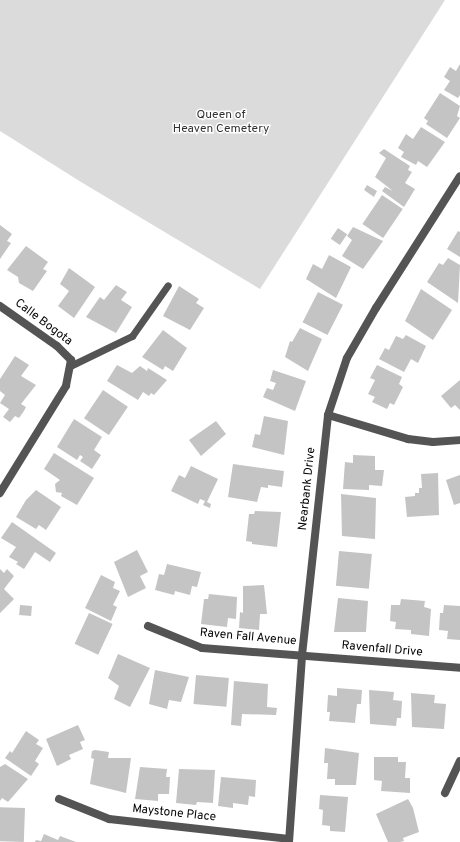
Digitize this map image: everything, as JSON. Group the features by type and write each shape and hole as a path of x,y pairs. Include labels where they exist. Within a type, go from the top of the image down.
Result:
{"street":[{"name":"Nearbank Drive","path":"289,840 302,655 328,415 347,358 376,308 460,176"},
{"name":"Calle Bogota","path":"0,306 57,346 70,363"},
{"path":"0,493 66,386 70,363"},
{"path":"328,415 408,439 433,442 460,440"},
{"name":"Raven Fall Avenue","path":"148,626 202,648 302,655"},
{"name":"Ravenfall Drive","path":"302,655 460,668"},
{"path":"445,793 460,761"},
{"name":"Maystone Place","path":"58,799 109,819 289,840"}],"lane":[{"path":"70,363 132,336 168,285"}],"green space":[{"name":"Queen of Heaven Cemetery","path":"0,0 445,0 260,289 81,182 0,131"}],"building":[{"path":"460,64 460,95 458,98 444,90 450,81 444,77 450,67 456,71"},
{"path":"440,93 460,106 457,116 460,118 447,138 426,124 428,121 424,118"},
{"path":"421,127 445,142 427,167 418,161 416,165 401,157 404,152 398,148 406,134 413,139"},
{"path":"384,149 410,166 408,170 412,172 405,183 415,189 404,207 382,191 385,187 393,191 375,177 386,158 379,153"},
{"path":"367,185 377,191 374,197 364,190"},
{"path":"382,195 403,209 383,238 362,224"},
{"path":"0,225 12,234 7,241 11,243 0,259"},
{"path":"353,227 383,241 363,269 342,256 352,240 347,236"},
{"path":"338,228 347,234 340,245 331,239"},
{"path":"458,231 460,232 460,257 447,249"},
{"path":"26,246 48,262 43,269 47,271 33,291 19,283 18,277 7,270"},
{"path":"329,255 351,267 336,298 306,279 313,264 322,269"},
{"path":"448,258 460,265 458,303 427,282 439,263 443,265"},
{"path":"69,268 95,287 74,318 58,306 69,291 60,284"},
{"path":"116,285 127,292 121,300 132,307 116,333 86,317 100,297 104,300"},
{"path":"179,286 199,299 196,303 204,308 190,330 163,316"},
{"path":"421,289 452,310 433,340 405,321"},
{"path":"318,292 343,305 328,335 303,322"},
{"path":"300,328 322,339 308,371 285,357 290,341 292,342"},
{"path":"163,330 187,348 173,371 165,366 163,370 142,357"},
{"path":"406,335 426,346 418,363 411,359 404,372 379,359 385,348 389,350 396,336 403,339"},
{"path":"15,356 29,365 21,376 36,385 21,404 26,407 24,411 19,418 15,416 10,422 3,417 9,409 0,403 5,395 0,391 0,379"},
{"path":"117,365 132,373 140,366 147,371 148,368 167,380 154,395 151,393 149,396 143,392 138,400 107,381"},
{"path":"377,365 402,377 399,384 403,387 394,405 390,403 387,409 372,402 375,397 368,394 375,380 370,378"},
{"path":"273,370 306,381 295,411 263,397 267,388 273,390 276,383 270,381"},
{"path":"460,380 460,410 455,405 451,408 441,396"},
{"path":"103,390 128,407 109,435 84,418"},
{"path":"264,416 288,421 284,455 252,447 255,434 260,435"},
{"path":"74,419 102,437 94,450 101,455 92,469 80,461 83,457 80,455 77,460 57,447"},
{"path":"216,421 226,434 201,456 189,440"},
{"path":"54,453 94,478 77,505 61,496 62,493 56,492 55,484 60,480 44,469"},
{"path":"353,455 375,456 375,470 384,470 382,486 369,485 369,490 343,489 345,462 353,463"},
{"path":"233,464 284,471 282,487 268,485 268,488 261,487 257,502 228,497"},
{"path":"191,466 218,479 207,502 211,504 210,508 203,505 205,501 200,499 198,504 171,491 179,475 185,478"},
{"path":"438,473 439,515 407,517 405,497 415,496 415,493 419,493 419,488 422,488 421,474"},
{"path":"460,475 460,503 454,505 446,480"},
{"path":"36,490 61,507 46,530 39,525 36,529 16,517 26,500"},
{"path":"341,494 376,498 375,539 342,536"},
{"path":"255,511 281,512 277,547 252,544 252,542 246,541 249,514 254,514"},
{"path":"12,522 56,553 50,562 35,552 24,569 16,564 18,562 9,557 16,547 1,538"},
{"path":"137,550 148,572 140,576 146,588 128,597 114,562"},
{"path":"339,551 372,554 369,589 336,586"},
{"path":"167,564 201,572 197,587 192,586 190,595 175,591 174,595 155,590 159,574 164,575"},
{"path":"0,569 4,573 7,569 14,576 4,589 14,599 0,613"},
{"path":"101,575 115,582 113,588 120,591 113,605 117,607 111,621 85,608"},
{"path":"264,585 267,614 260,614 259,630 239,628 240,612 243,613 243,586"},
{"path":"209,594 237,597 236,619 228,618 227,627 201,624 204,599 208,599"},
{"path":"338,598 368,601 366,632 334,632"},
{"path":"401,599 425,601 424,607 431,609 429,636 411,634 411,630 395,629 396,622 390,621 391,605 400,605"},
{"path":"20,605 32,606 31,616 19,615"},
{"path":"444,605 460,606 460,640 447,639 448,631 439,630 440,613 443,613"},
{"path":"89,613 113,624 98,655 75,644"},
{"path":"118,654 150,668 130,707 114,699 119,686 108,678"},
{"path":"155,670 189,677 181,702 169,700 167,709 149,704"},
{"path":"196,675 229,678 226,707 193,704"},
{"path":"234,681 268,684 267,707 277,708 276,715 242,714 241,726 231,725"},
{"path":"337,688 362,690 361,704 357,704 355,723 329,721 330,712 327,712 328,695 337,696"},
{"path":"369,690 394,692 393,700 402,701 401,718 397,718 396,726 370,724"},
{"path":"411,693 435,695 434,703 446,704 444,729 412,727"},
{"path":"78,725 85,740 80,742 83,749 69,755 71,759 57,766 46,739"},
{"path":"26,731 39,740 36,744 43,748 35,761 39,764 31,776 5,758 10,751 12,753"},
{"path":"325,748 359,753 356,785 335,785 335,779 327,779 328,763 324,763"},
{"path":"92,751 109,752 108,758 131,758 126,793 90,784 94,759 91,758"},
{"path":"374,757 398,757 398,762 406,762 405,778 410,778 410,793 381,791 382,781 374,780"},
{"path":"5,764 28,779 8,802 2,798 0,801 0,767"},
{"path":"140,767 167,769 166,777 170,777 169,794 158,794 158,801 135,799"},
{"path":"179,769 215,770 213,803 197,802 196,805 176,803"},
{"path":"221,777 256,780 255,797 249,796 248,805 233,803 233,808 218,806"},
{"path":"320,795 348,797 345,832 330,831 330,826 322,825 323,810 319,809"},
{"path":"408,799 413,808 419,832 403,838 404,841 388,842 376,814"},
{"path":"0,807 25,808 24,842 0,841"},
{"path":"44,834 58,840 60,836 76,842 35,842 36,840 41,841"}]}
